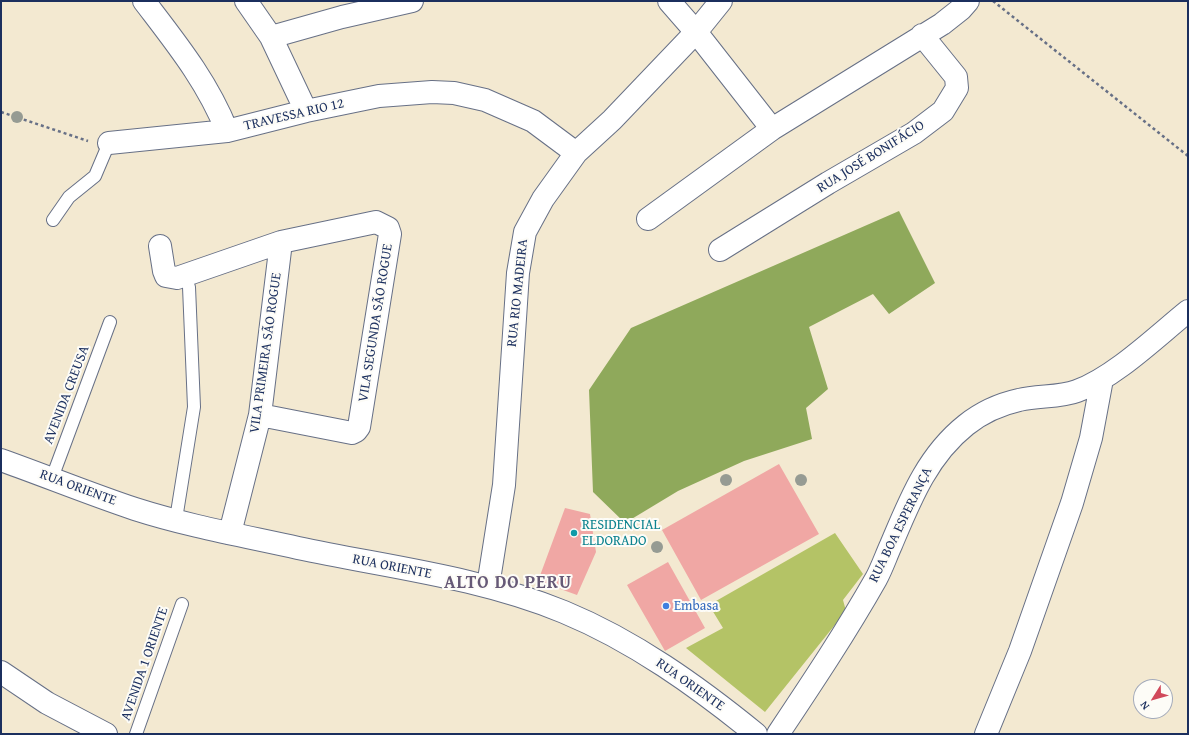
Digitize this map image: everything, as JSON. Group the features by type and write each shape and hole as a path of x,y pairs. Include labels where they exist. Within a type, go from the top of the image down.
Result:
{"street":[{"path":"144,1 202,80 216,104 227,131"},
{"path":"246,1 271,37 306,111"},
{"path":"271,37 342,17 412,1"},
{"path":"669,1 696,32 772,128"},
{"name":"RUA RIO MADEIRA","path":"488,586 504,486 518,273 525,232 543,199 576,153 612,120 696,32 721,1"},
{"path":"648,220 772,128 942,24 961,9 968,1"},
{"name":"RUA JOSÉ BONIFÁCIO","path":"720,250 828,183 914,133 943,111 957,88 956,78 922,35"},
{"name":"TRAVESSA RIO 12","path":"109,143 227,131 306,111 379,96 432,92 454,93 485,100 533,121 576,153"},
{"name":"VILA SEGUNDA SÃO ROGUE","path":"160,246 166,276 177,278 281,242 376,222 388,228 390,234 359,427 352,433 260,415"},
{"name":"VILA PRIMEIRA SÃO ROGUE","path":"230,533 260,415 281,242"},
{"name":"RUA BOA ESPERANÇA","path":"778,734 836,645 877,577 913,494 928,466 946,443 967,424 993,408 1020,400 1054,396 1077,391 1102,378 1188,311"},
{"path":"986,734 1020,651 1072,503 1091,438 1102,378"},
{"name":"RUA ORIENTE","path":"1,460 136,509 230,533 355,560 488,586 529,598 560,610 658,661 707,694 756,734"},
{"path":"1,672 47,703 106,734"}],"lane":[{"path":"53,220 69,197 95,176 109,143"},
{"path":"176,519 194,407 189,287"},
{"name":"AVENIDA CREUSA","path":"52,478 110,322"},
{"name":"AVENIDA 1 ORIENTE","path":"136,734 182,604"}],"path":[{"path":"993,1 1188,156"},
{"path":"1,112 85,140 109,143"}],"green space":[{"path":"899,211 935,283 889,314 873,294 809,327 828,389 806,408 812,439 744,461 678,491 625,523 593,492 589,390 631,328"},
{"path":"835,533 863,574 843,600 846,611 765,712 686,648 723,628 709,605"}],"building":[{"path":"779,464 819,534 701,600 662,530"},
{"name":"RESIDENCIAL ELDORADO","path":"565,508 590,514 596,552 577,595 538,581"},
{"name":"Embasa","path":"668,562 705,628 665,651 627,585"}],"place":[{"name":"RESIDENCIAL ELDORADO","path":"574,533"},
{"name":"Embasa","path":"666,606"}],"district":[{"name":"ALTO DO PERU","path":"508,583"}]}
